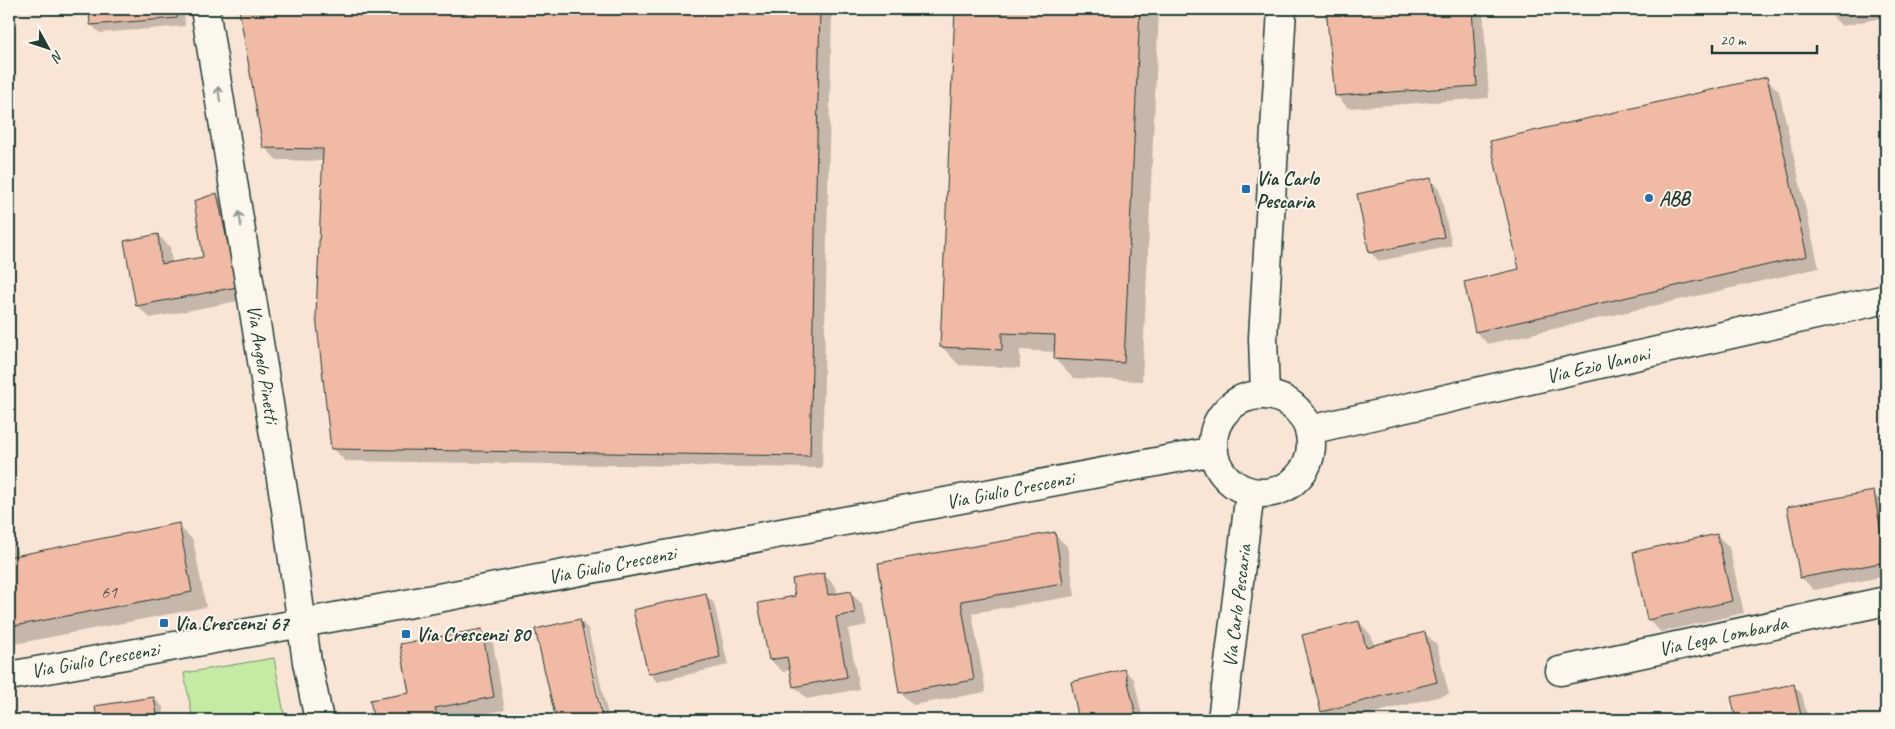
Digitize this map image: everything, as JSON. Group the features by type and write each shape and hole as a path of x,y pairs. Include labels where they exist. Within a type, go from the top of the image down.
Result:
{"street":[{"name":"Via Angelo Pinetti","path":"206,9 286,509 307,662 319,720"},
{"path":"1265,394 1263,338 1282,9"},
{"name":"Via Ezio Vanoni","path":"1309,430 1886,299"},
{"path":"1254,394 1278,396 1286,401 1299,412 1309,430 1310,452 1305,468 1300,476 1286,487 1278,490 1261,493 1250,492 1237,487 1224,475 1215,461 1212,444 1215,426 1230,406 1254,394"},
{"name":"Via Giulio Crescenzi","path":"9,676 302,623 1214,451"},
{"name":"Via Carlo Pescaria","path":"1222,720 1250,492"},
{"name":"Via Lega Lombarda","path":"1560,671 1886,601"}],"green space":[{"path":"274,658 285,720 193,720 184,673"}],"building":[{"path":"89,9 177,9 177,18 90,25"},
{"path":"239,9 820,9 810,456 331,449 316,316 323,149 263,148"},
{"path":"955,9 1140,9 1124,363 1054,359 1055,335 1002,333 1002,350 940,347"},
{"path":"1326,9 1472,9 1477,86 1335,96"},
{"path":"1827,9 1855,9 1829,14"},
{"name":"ABB","path":"1767,77 1807,256 1475,332 1464,282 1519,269 1490,141"},
{"path":"1431,178 1444,237 1369,253 1357,194"},
{"path":"217,193 237,287 136,306 124,241 158,234 161,264 203,257 194,201"},
{"path":"1874,491 1886,562 1800,578 1787,507"},
{"path":"179,523 192,592 9,627 9,557"},
{"path":"1055,532 1063,584 961,601 974,680 899,693 878,563"},
{"path":"1717,534 1732,601 1647,620 1633,552"},
{"path":"824,573 828,595 851,591 855,613 836,617 847,677 793,687 787,657 769,660 758,603 795,596 792,579"},
{"path":"706,593 720,657 648,674 633,610"},
{"path":"580,619 603,720 556,720 535,629"},
{"path":"1359,621 1366,647 1425,632 1437,682 1321,712 1302,635"},
{"path":"482,629 494,697 435,708 438,720 374,720 370,700 409,693 400,644"},
{"path":"1125,669 1137,720 1079,720 1071,682"},
{"path":"1794,684 1802,720 1736,720 1731,697"},
{"path":"154,697 158,720 97,720 95,706"},
{"path":"1659,715 1660,720 1634,720"}],"place":[{"name":"Via Carlo Pescaria","path":"1246,189"},
{"name":"ABB","path":"1649,198"},
{"name":"Via Crescenzi 67","path":"164,623"},
{"name":"Via Crescenzi 80","path":"406,634"}]}
